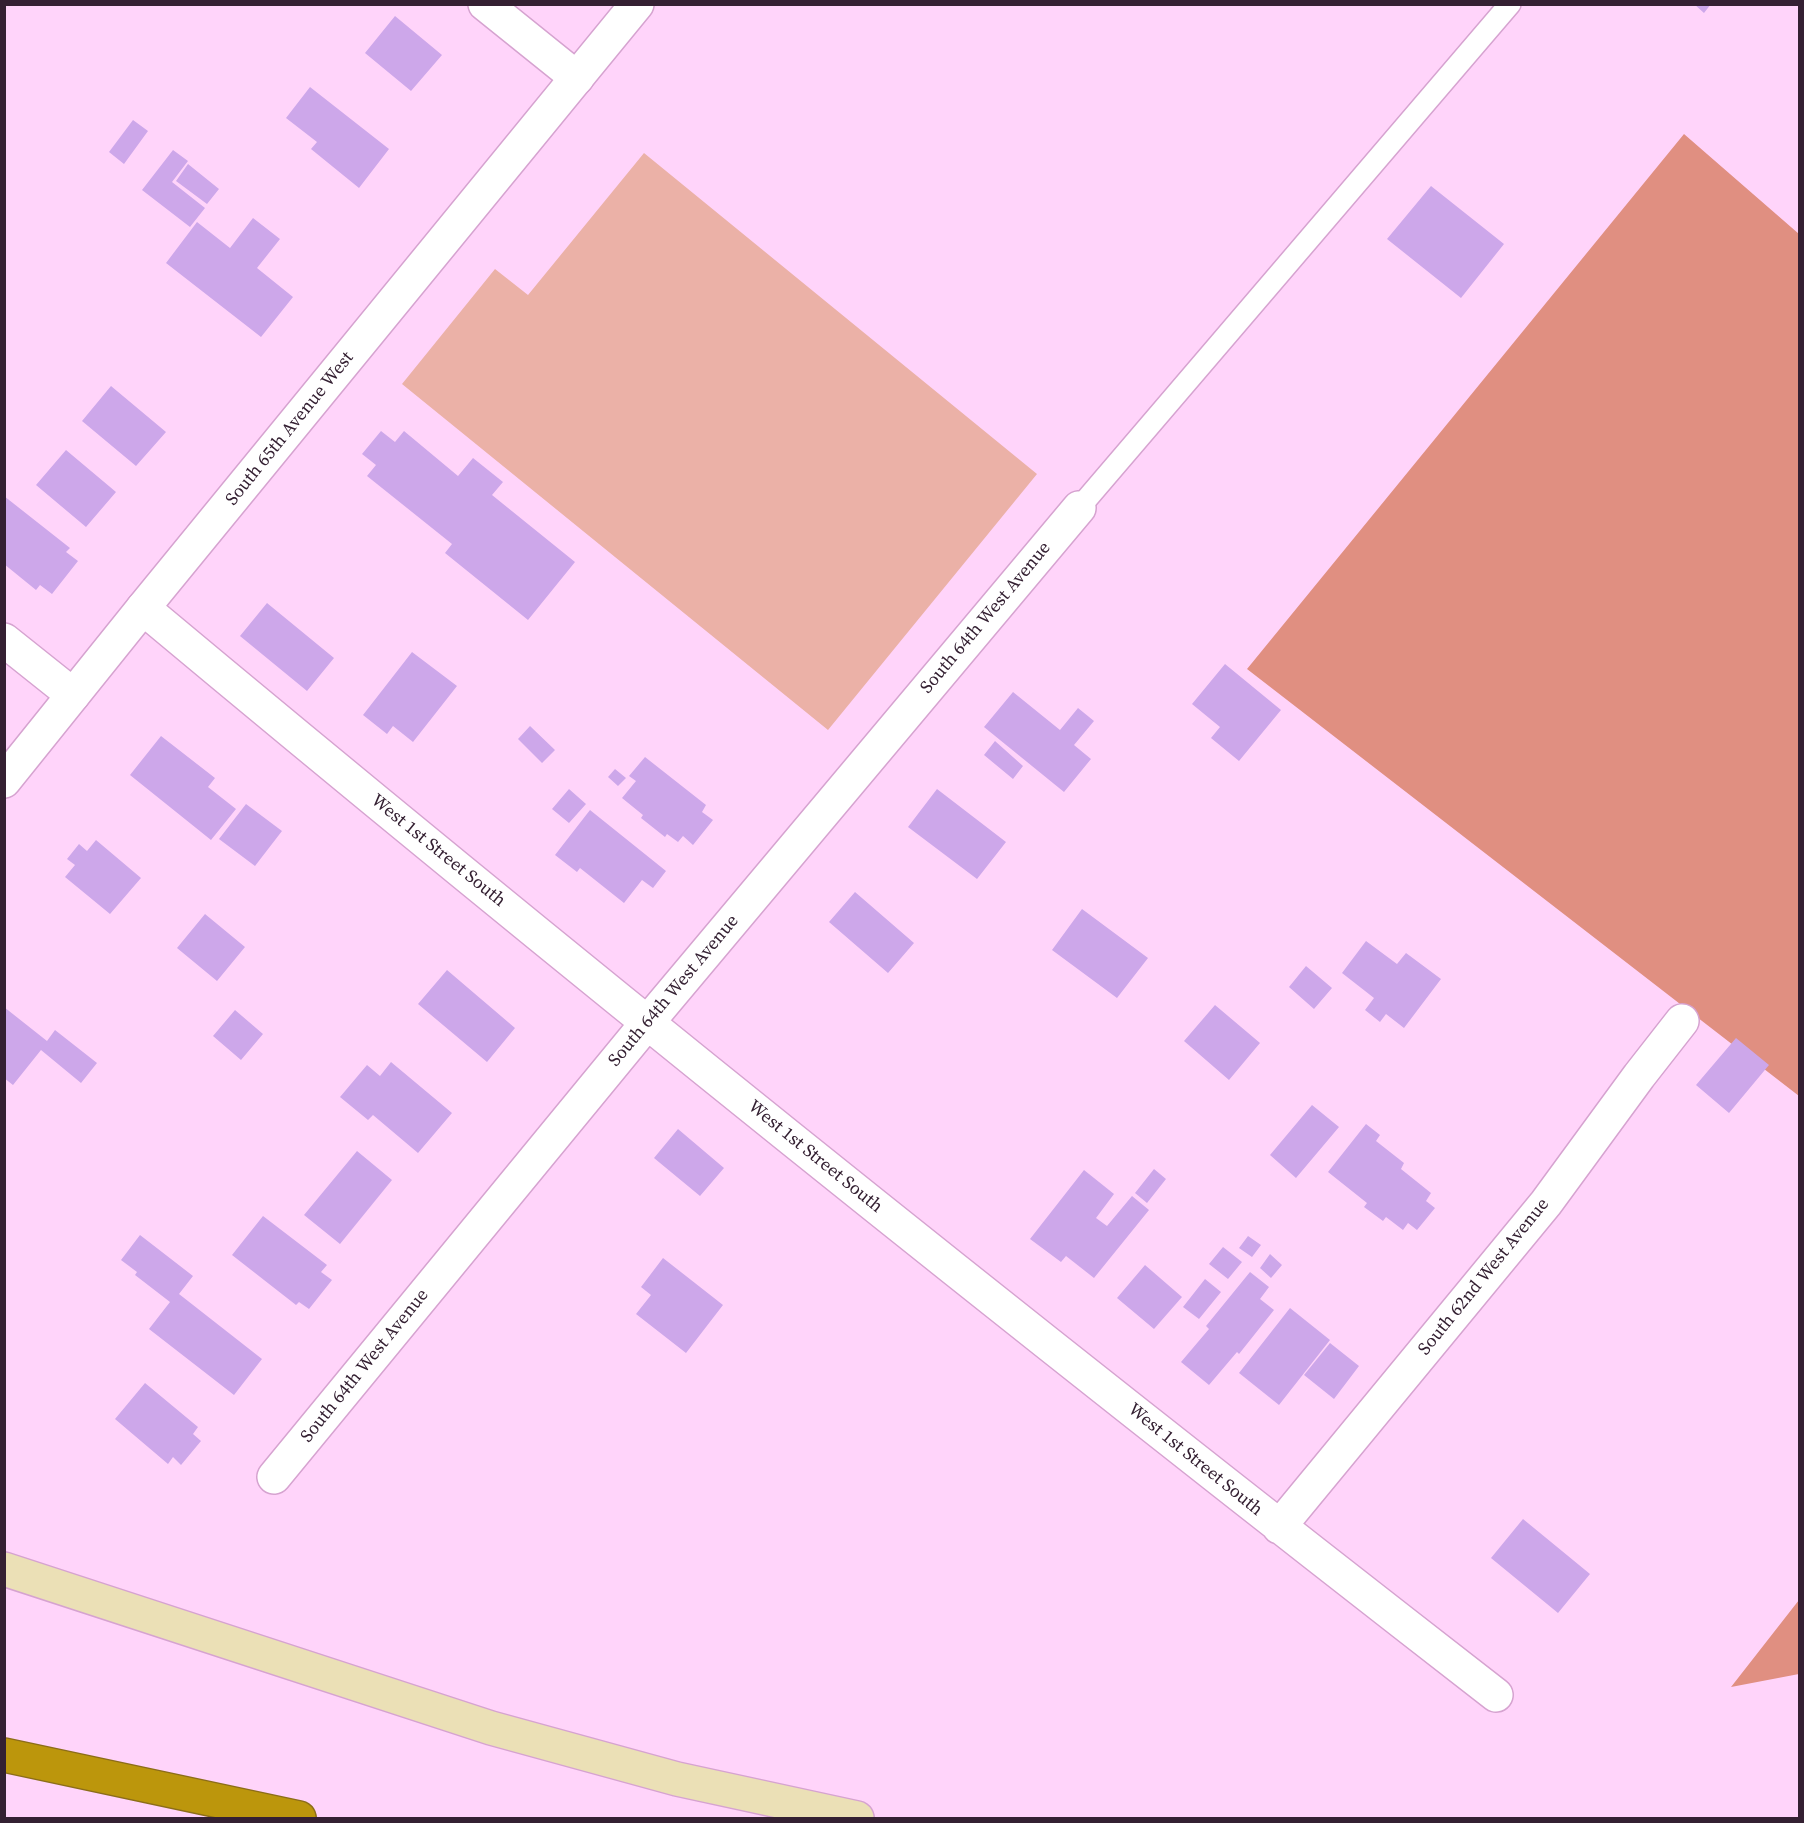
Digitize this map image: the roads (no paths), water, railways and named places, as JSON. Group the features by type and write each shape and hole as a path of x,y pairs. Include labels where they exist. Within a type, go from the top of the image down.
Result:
{"highway":[{"path":"4,1755 299,1818"}],"main road":[{"path":"4,1569 491,1728 677,1779 857,1818"}],"street":[{"path":"485,4 577,78"},
{"name":"South 65th Avenue West","path":"4,781 637,4"},
{"name":"South 64th West Avenue","path":"274,1477 647,1023 1079,508"},
{"name":"West 1st Street South","path":"143,608 647,1023 1279,1527 1496,1695"},
{"path":"4,640 73,694"},
{"name":"South 62nd West Avenue","path":"1279,1527 1546,1203 1682,1021"}],"lane":[{"path":"1079,508 1510,4"}]}
